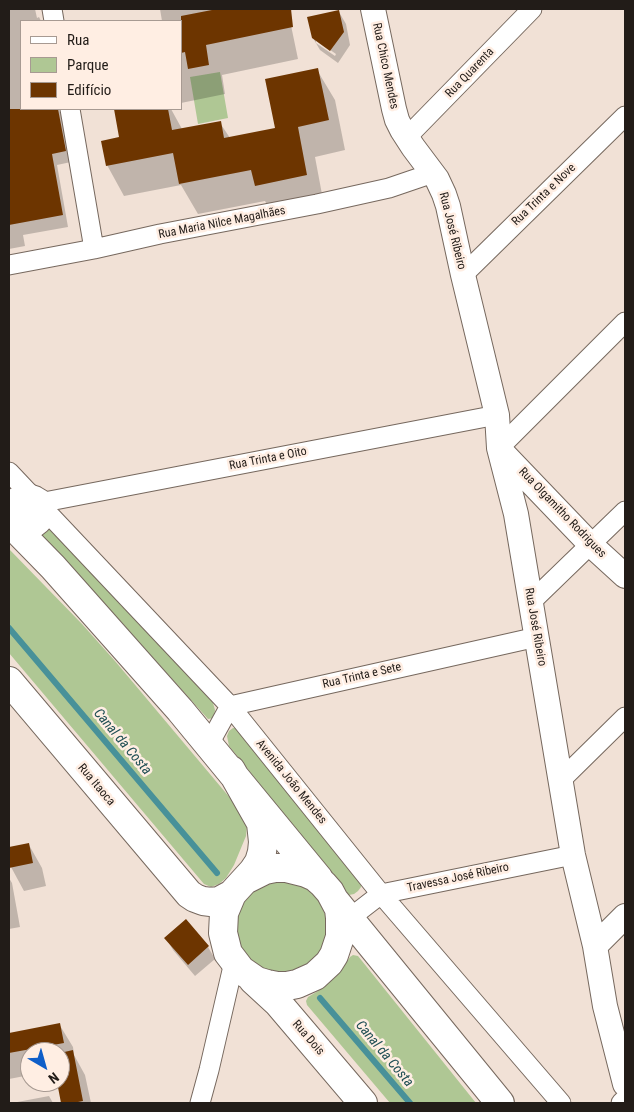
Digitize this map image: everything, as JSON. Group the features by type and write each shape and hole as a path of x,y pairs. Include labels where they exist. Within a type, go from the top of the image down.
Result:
{"main road":[{"path":"23,511 52,567 112,632 231,770 500,1103"},
{"name":"Rua Itaoca","path":"9,681 183,888"},
{"path":"183,888 195,898 203,901 218,901 240,887 265,870 286,868 306,872 315,877 338,903 340,937 334,955 315,976 287,986 277,986 257,981 237,964 223,934 224,913 240,887 259,862 262,852 263,832 261,823 231,770"},
{"name":"Rua Dois","path":"183,888 198,915 237,964 278,1003 364,1103"}],"street":[{"name":"Rua Chico Mendes","path":"373,9 394,109 402,130 433,173"},
{"name":"Rua Quarenta","path":"407,138 532,9"},
{"path":"70,110 94,249"},
{"name":"Rua Trinta e Nove","path":"463,274 625,116"},
{"name":"Rua Maria Nilce Magalhães","path":"9,265 317,204 389,188 433,173"},
{"name":"Rua José Ribeiro","path":"433,173 448,206 497,415 499,448 516,514 573,855 595,946 605,1006 625,1084"},
{"path":"499,448 625,322"},
{"name":"Rua Trinta e Oito","path":"23,511 497,415"},
{"name":"Rua Olgamitho Rodrigues","path":"499,448 591,545 625,576"},
{"name":"Avenida João Mendes","path":"23,511 230,706 381,894 561,1103"},
{"path":"530,602 625,511"},
{"name":"Rua Trinta e Sete","path":"230,706 537,637"},
{"path":"209,744 230,706"},
{"path":"561,780 625,716"},
{"name":"Travessa José Ribeiro","path":"338,903 573,855"},
{"path":"595,946 625,916"},
{"path":"200,1103 237,964"},
{"path":"621,1103 625,1099"}],"green space":[{"path":"220,72 228,118 198,124 190,77"},
{"path":"46,522 210,698 215,710 214,718 208,719 75,571 40,536"},
{"path":"9,549 115,661 241,811 247,826 246,836 234,865 226,878 219,884 211,887 204,884 9,653"},
{"path":"235,728 361,882 361,887 354,894 349,895 229,746 227,736"},
{"path":"283,881 299,884 313,893 322,906 327,930 319,954 308,965 293,973 269,973 242,956 233,925 246,895 267,883"},
{"path":"353,955 358,956 476,1103 390,1103 307,1005 308,997 332,980"}],"building":[{"path":"217,9 291,9 293,27 206,45 209,65 188,69 185,52 182,53 181,16"},
{"path":"339,10 344,32 330,51 312,38 307,17"},
{"path":"318,68 329,120 298,127 307,175 255,186 251,170 179,184 173,153 106,166 101,141 119,137 114,110 168,110 172,130 221,121 224,138 275,128 265,79"},
{"path":"9,109 58,110 66,151 52,154 63,215 9,225"},
{"path":"29,843 33,863 9,868 9,847"},
{"path":"186,919 209,946 188,965 164,938"},
{"path":"60,1023 64,1042 20,1042 20,1051 9,1053 9,1033"},
{"path":"73,1050 83,1101 61,1103 59,1092 70,1092 70,1051"}],"waterway":[{"name":"Canal da Costa","path":"9,628 217,873"},
{"name":"Canal da Costa","path":"320,998 410,1103"}]}
